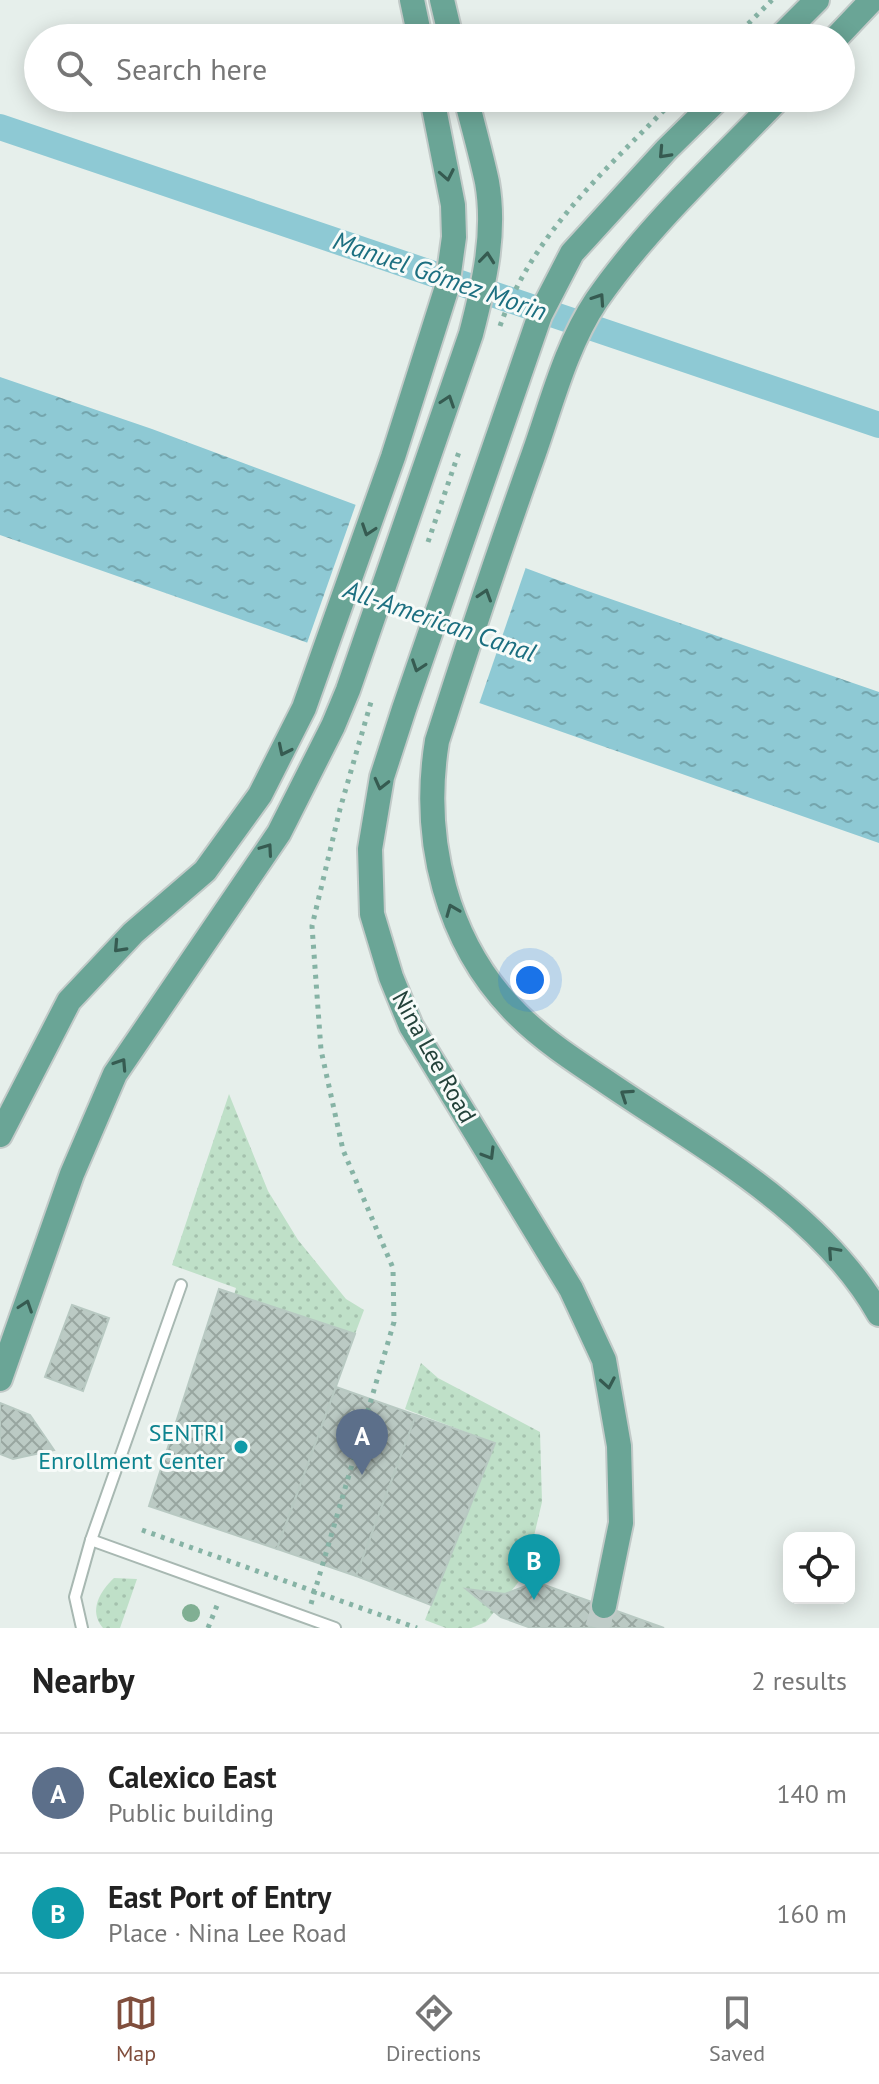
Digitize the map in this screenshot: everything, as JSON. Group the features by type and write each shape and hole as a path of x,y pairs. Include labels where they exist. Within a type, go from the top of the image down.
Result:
{"main road":[{"path":"412,0 417,24"},
{"path":"442,0 448,24"},
{"path":"793,24 817,0"},
{"path":"849,24 872,0"},
{"path":"0,1135 69,1001 133,933 205,871 260,795 284,751 315,679 393,457 447,287 453,248 453,205 435,112"},
{"path":"0,1379 72,1174 115,1074 279,833 318,758 348,690 471,334 488,260 487,184 469,112"},
{"name":"Nina Lee Road","path":"604,1606 621,1523 619,1446 604,1360 571,1289 411,1026 391,977 372,914 370,849 382,777 404,709 525,354 552,290 572,253 705,112"},
{"path":"766,112 662,221 617,274 595,303 564,368 443,722 434,760 432,823 439,872 449,905 468,948 486,978 518,1015 563,1052 747,1178 805,1222 863,1285 879,1314"}],"lane":[{"path":"82,1628 75,1597 91,1540 181,1285"},
{"path":"91,1540 335,1628"},
{"path":"287,1628 292,1614"}],"path":[{"path":"748,24 772,0"},
{"path":"307,1619 394,1322 393,1268 343,1150 321,1050 312,926 340,809 372,699"},
{"path":"142,1530 417,1628"}],"green space":[{"path":"229,1094 268,1191 298,1240 346,1299 364,1310 355,1334 234,1295 236,1288 172,1265"},
{"path":"421,1363 438,1378 540,1432 542,1502 525,1574 486,1622 471,1628 446,1628 425,1620 495,1443 405,1409"},
{"path":"114,1578 137,1579 120,1628 103,1628 96,1608 104,1589"}],"water":[{"name":"All-American Canal","path":"0,377 152,429 579,588 879,692 879,843 0,535"}],"pier":[{"path":"357,501 527,564 478,707 306,646"}],"building":[{"name":"SENTRI Enrollment Center","path":"219,1289 355,1334 277,1549 149,1506"},
{"path":"72,1305 109,1318 83,1391 45,1377"},
{"path":"336,1387 416,1415 356,1576 277,1549"},
{"path":"0,1403 30,1415 54,1450 13,1459 0,1454"},
{"path":"416,1415 495,1443 431,1605 356,1576"},
{"path":"536,1582 664,1628 531,1628 501,1617 466,1589 505,1594"}],"waterway":[{"name":"Manuel Gómez Morin","path":"0,127 879,425"}],"tunnel":[{"path":"597,1628 604,1606"}],"place":[{"name":"SENTRI Enrollment Center","path":"241,1447"},
{"name":"Calexico East","path":"362,1475"},
{"name":"East Port of Entry","path":"534,1600"}]}
